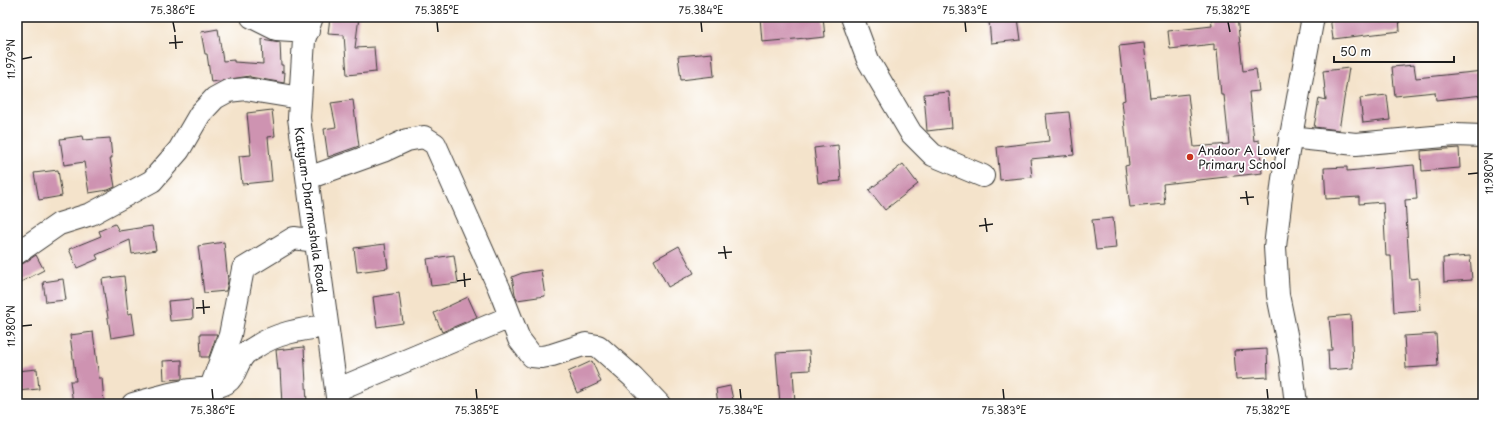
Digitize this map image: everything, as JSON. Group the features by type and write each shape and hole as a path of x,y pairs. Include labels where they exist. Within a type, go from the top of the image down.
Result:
{"street":[{"path":"252,17 276,29 310,24"},
{"path":"852,17 868,60 911,133 933,155 983,176"},
{"path":"1296,404 1290,354 1278,295 1275,247 1283,179 1312,17"},
{"name":"Kattyam-Dharmashala Road","path":"310,24 304,40 299,118 337,397"},
{"path":"17,253 59,224 91,214 152,181 178,150 200,114 215,98 228,91 246,89 300,98"},
{"path":"1290,137 1356,144 1454,135 1483,136"},
{"path":"308,178 384,151 407,140 424,137 435,144 519,339 532,356 542,357 552,355 586,344 598,346 633,377 659,404"},
{"path":"211,387 230,335 243,269 294,238 316,241"},
{"path":"337,397 510,317"},
{"path":"133,404 182,391 225,384 233,377 237,364 244,354 272,338 297,330 327,326"}],"building":[{"path":"330,17 359,17 355,48 374,47 376,72 347,75 344,35 328,34"},
{"path":"760,17 823,17 825,37 762,42"},
{"path":"1211,17 1237,17 1243,71 1256,69 1259,91 1249,92 1254,141 1259,140 1262,173 1163,184 1165,204 1130,207 1125,166 1129,165 1122,101 1125,100 1119,46 1144,43 1150,98 1188,94 1194,147 1229,144 1224,95 1221,95 1217,49 1214,50 1214,44 1170,49 1168,31 1212,26"},
{"path":"1330,17 1399,17 1400,31 1333,39"},
{"path":"1018,18 1021,40 991,43 989,21"},
{"path":"218,29 223,61 234,60 234,62 263,64 262,39 280,42 281,65 283,65 283,71 281,72 285,72 284,83 250,76 211,82 207,54 205,54 201,32"},
{"path":"712,53 714,76 681,80 678,56"},
{"path":"1414,65 1416,78 1483,71 1483,95 1436,100 1435,92 1395,96 1392,67"},
{"path":"1349,68 1339,130 1314,127 1319,98 1326,100 1323,71"},
{"path":"949,92 952,128 927,131 924,94"},
{"path":"1387,95 1390,120 1363,123 1360,98"},
{"path":"353,100 359,146 328,157 324,129 336,127 331,103"},
{"path":"272,110 275,136 268,137 272,181 242,184 239,156 251,155 247,113"},
{"path":"1069,112 1074,155 1030,159 1032,177 1000,180 997,147 1049,141 1046,114"},
{"path":"82,136 83,140 110,138 112,158 110,158 115,187 108,190 89,193 84,162 64,165 60,139"},
{"path":"838,145 841,181 818,183 814,148"},
{"path":"1459,148 1460,168 1422,171 1421,151"},
{"path":"903,164 918,184 885,210 869,190"},
{"path":"1414,165 1417,199 1405,200 1410,279 1418,278 1420,310 1394,312 1391,256 1386,256 1383,202 1359,204 1359,197 1326,199 1324,168 1347,167 1347,171"},
{"path":"58,170 62,196 39,200 34,173"},
{"path":"1113,218 1116,248 1096,250 1092,220"},
{"path":"115,224 119,231 152,226 156,250 132,254 130,240 96,255 98,259 77,268 69,249 101,236 99,231"},
{"path":"224,242 228,281 226,291 204,293 198,246"},
{"path":"385,244 388,268 357,272 354,248"},
{"path":"679,246 694,273 668,287 654,260"},
{"path":"36,255 44,270 17,284 17,265 24,263"},
{"path":"454,255 458,283 431,286 427,259"},
{"path":"1470,256 1472,280 1444,282 1443,258"},
{"path":"541,270 545,296 517,300 512,277 522,273"},
{"path":"124,276 128,314 132,313 135,334 111,338 102,279"},
{"path":"63,279 66,300 46,302 43,282"},
{"path":"399,293 403,323 377,327 373,297"},
{"path":"468,297 477,317 442,332 434,313"},
{"path":"192,299 193,319 170,321 168,301"},
{"path":"1351,315 1353,368 1329,370 1328,350 1332,350 1329,317"},
{"path":"93,332 99,378 102,378 104,402 73,404 70,381 76,381 70,335"},
{"path":"200,334 217,334 209,357 201,357"},
{"path":"1436,334 1438,366 1406,368 1404,336"},
{"path":"304,347 307,403 282,404 280,369 278,370 276,350"},
{"path":"1267,349 1268,377 1236,379 1234,351"},
{"path":"809,351 810,370 793,371 795,404 780,404 776,353"},
{"path":"182,360 182,379 164,380 163,361"},
{"path":"592,361 601,382 577,393 568,372"},
{"path":"37,369 39,389 17,391 17,371"},
{"path":"730,386 734,404 718,404 716,389"}],"place":[{"name":"Andoor A Lower Primary School","path":"1190,157"}]}
